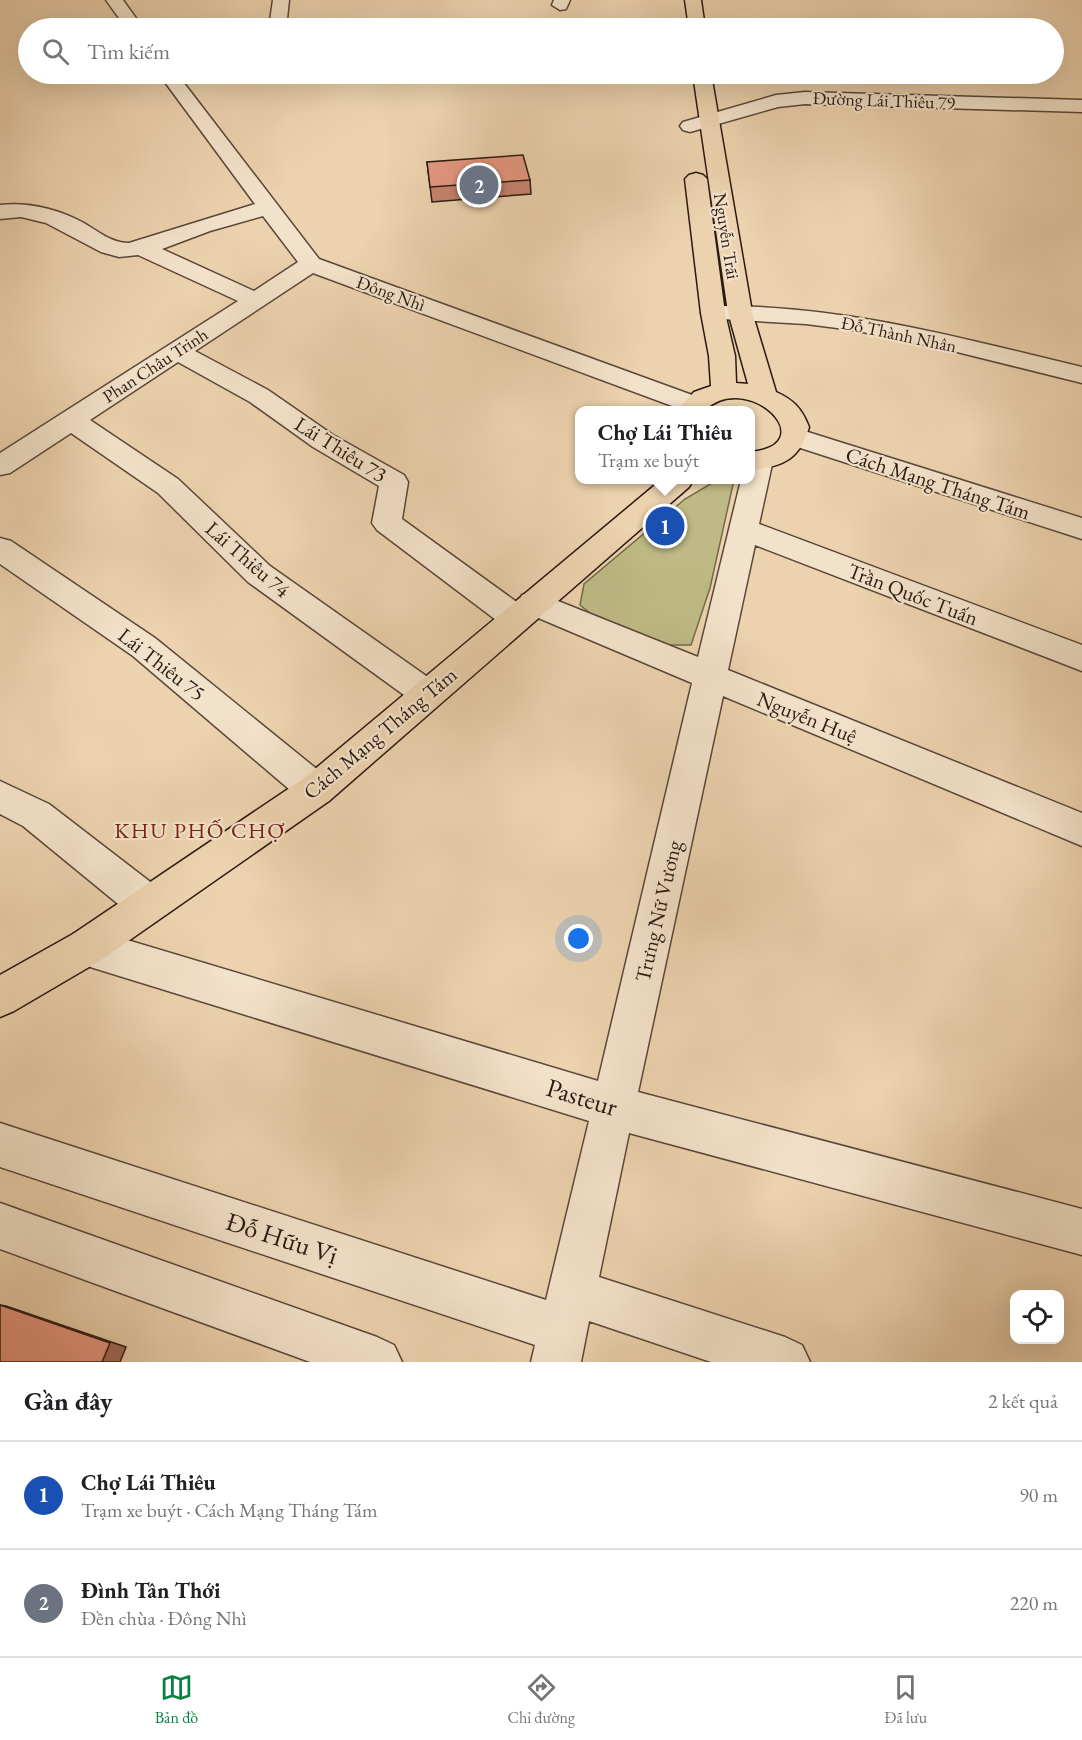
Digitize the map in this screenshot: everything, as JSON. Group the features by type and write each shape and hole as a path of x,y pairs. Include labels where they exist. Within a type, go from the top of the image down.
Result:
{"main road":[{"path":"693,0 695,18"},
{"name":"Nguyễn Trãi","path":"686,84 699,123 740,312 764,395"},
{"name":"Nguyễn Trãi","path":"701,84 699,123 693,155 713,313 722,356 724,391"},
{"path":"694,406 701,398 724,391 738,390 764,395 779,403 790,413 795,425 795,437 788,448 775,456 755,460"},
{"name":"Cách Mạng Tháng Tám","path":"0,997 87,947 316,790 674,484"}],"street":[{"path":"114,0 128,18"},
{"path":"279,18 281,0"},
{"path":"176,84 311,264"},
{"name":"Đường Lái Thiêu 79","path":"699,123 776,101 805,98 1082,106"},
{"path":"0,212 26,211 46,216 82,231 104,247 121,250 139,247 269,207"},
{"path":"139,247 255,300"},
{"name":"Phan Châu Trinh","path":"0,466 311,264"},
{"name":"Đông Nhì","path":"311,264 687,406"},
{"name":"Đỗ Thành Nhân","path":"713,313 807,315 851,322 1082,375"},
{"name":"Lái Thiêu 73","path":"177,351 259,396 323,441 394,482 387,524 524,611"},
{"name":"Lái Thiêu 74","path":"71,420 168,486 259,574 427,694"},
{"name":"Cách Mạng Tháng Tám","path":"795,437 1082,529"},
{"name":"Trưng Nữ Vương","path":"564,1328 744,530 751,484"},
{"name":"Trần Quốc Tuấn","path":"744,530 1082,658"},
{"name":"Lái Thiêu 75","path":"0,549 144,647 316,790"},
{"name":"Nguyễn Huệ","path":"524,611 711,677 1082,830"},
{"path":"0,796 36,815 148,904"},
{"name":"Pasteur","path":"87,947 614,1107 1082,1232"},
{"name":"Đỗ Hữu Vị","path":"0,1145 564,1328 785,1362"},
{"path":"0,1226 377,1362"}],"shaded area":[{"path":"710,484 733,484 710,588 691,645 667,645 590,613 580,605 584,584 685,499"}],"building":[{"path":"523,155 530,180 430,187 427,162"},
{"path":"0,1305 110,1343 102,1362 0,1362"}],"place":[{"name":"Đình Tân Thới","path":"479,185"},
{"name":"Chợ Lái Thiêu","path":"665,526"}],"district":[{"name":"KHU PHỐ CHỢ","path":"200,830"}]}
